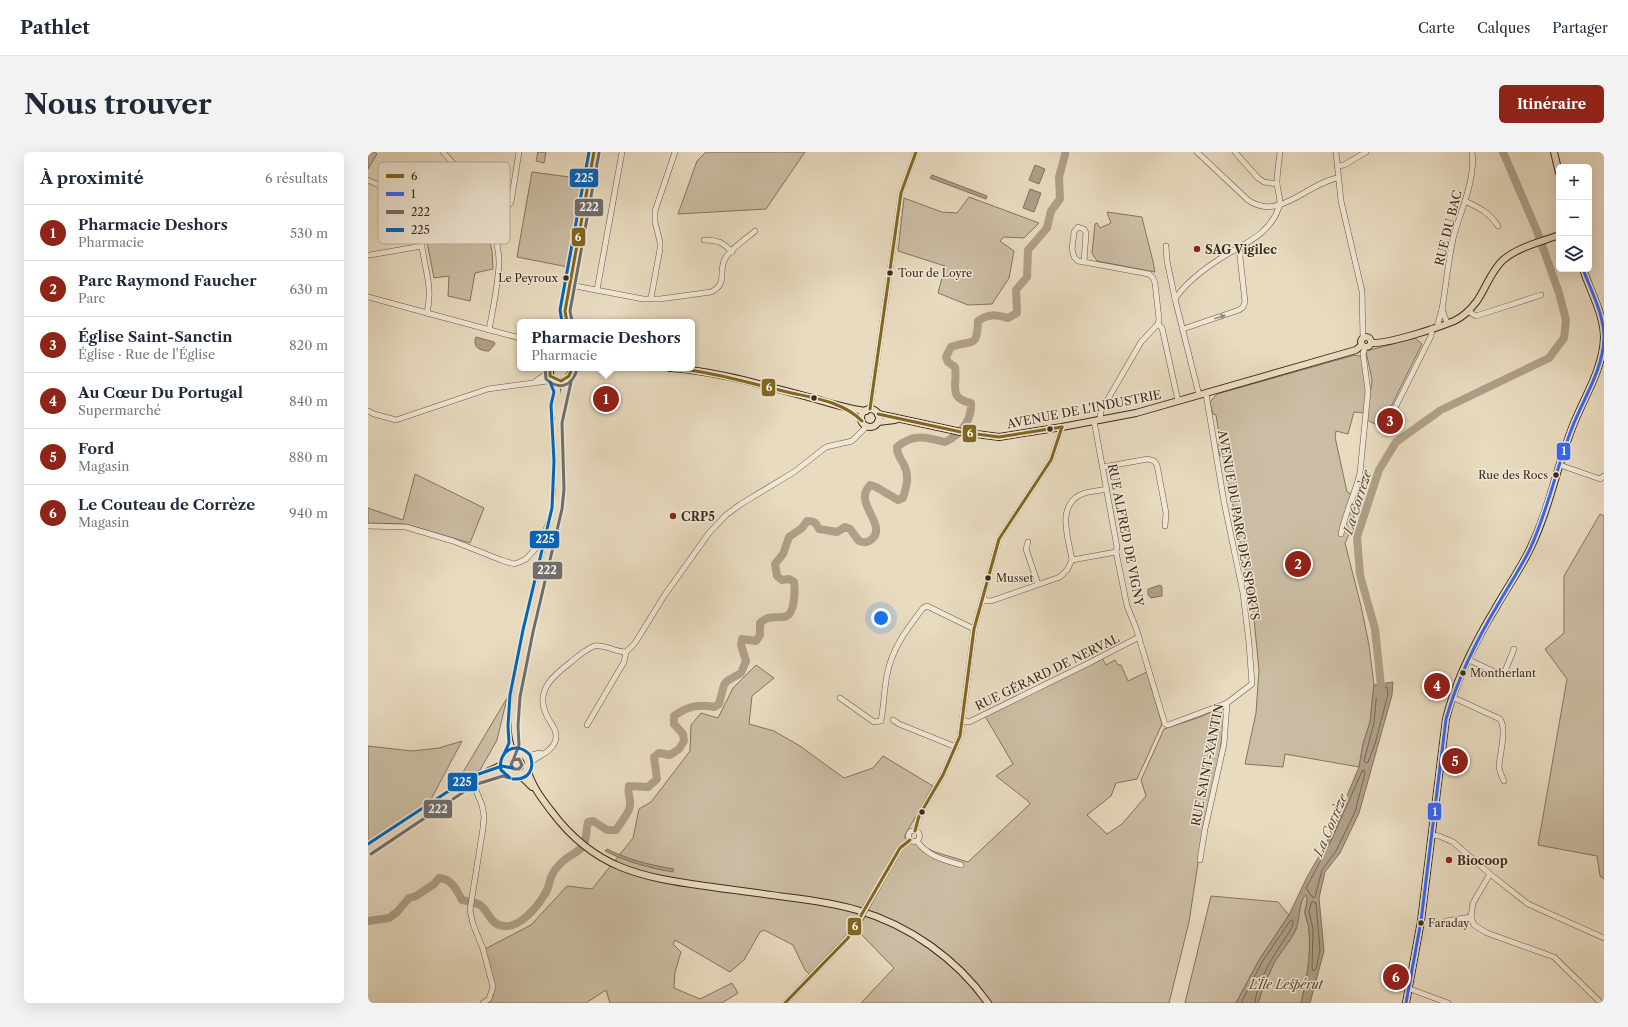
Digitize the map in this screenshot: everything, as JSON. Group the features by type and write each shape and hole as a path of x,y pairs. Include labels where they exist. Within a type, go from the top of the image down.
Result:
{"main road":[{"path":"566,319 565,311 594,152"},
{"path":"1554,152 1557,164"},
{"path":"1371,343 1369,338 1363,338 1361,341 1363,346 1369,347 1371,343 1388,341 1435,328 1455,320 1468,311 1477,300 1496,268 1503,260 1520,250 1556,236"},
{"path":"1406,1003 1410,989 1421,921 1446,719 1452,697 1487,621 1523,562 1546,513 1574,424 1598,368 1602,354 1604,337 1600,315 1584,272"},
{"name":"AVENUE DE L'INDUSTRIE","path":"878,414 953,431 999,438 1062,428 1136,413 1356,350 1363,346"},
{"path":"695,370 718,374 843,407 868,410 878,414 878,422 872,427 867,426 855,414 843,407"},
{"path":"549,371 550,376 555,380 559,392 556,405 559,489 557,509 525,646 515,696 513,748 506,768 524,779 541,797 571,834 598,855 622,868 647,877 670,882 815,901 851,908 874,915 909,932 940,953 960,971 988,1003"},
{"path":"557,423 566,381 573,371"},
{"path":"555,380 566,381"},
{"path":"862,421 862,415 868,410"},
{"name":"AVENUE DE L'INDUSTRIE","path":"878,422 899,419"},
{"path":"514,720 516,744 522,755 527,760 530,780 541,797"},
{"path":"368,850 474,779 498,767 516,753 522,755"},
{"path":"472,781 503,771 514,774 523,773 527,767"}],"street":[{"path":"443,152 451,162"},
{"path":"510,203 519,152"},
{"path":"597,290 622,152"},
{"path":"651,298 660,249 660,242 655,222 655,211 675,152"},
{"path":"868,410 901,193 916,152"},
{"path":"1197,152 1248,200 1257,206 1266,208 1280,204 1326,181 1338,178"},
{"path":"1235,152 1258,178 1264,182 1277,184"},
{"path":"1175,299 1183,288 1220,258 1256,239 1264,231 1277,212 1280,204 1277,184 1280,152"},
{"path":"1336,152 1341,201 1362,291 1363,338"},
{"path":"1337,166 1344,165 1366,152"},
{"name":"RUE DU BAC","path":"1395,408 1435,328 1442,309 1449,260 1472,174 1472,152"},
{"path":"368,180 378,184"},
{"path":"1464,200 1486,211 1498,226"},
{"path":"1084,262 1086,232 1084,229 1078,227 1074,232 1074,257 1078,261 1149,274 1153,278 1159,319 1158,324 1141,342 1097,420"},
{"path":"570,285 643,299 660,299 711,292 718,289 722,283 722,265 726,256 755,231"},
{"path":"704,240 716,240 722,242 732,252"},
{"path":"489,330 499,263 497,244"},
{"path":"370,255 422,246 430,296 426,313"},
{"path":"1166,246 1167,261 1175,299 1199,396"},
{"path":"1183,329 1239,310 1243,307 1245,302 1239,248"},
{"path":"1468,311 1476,316 1540,295"},
{"path":"368,296 517,337"},
{"name":"RUE DU BAC","path":"1442,309 1447,323"},
{"path":"1158,324 1162,328 1180,401"},
{"path":"1342,534 1344,518 1360,473 1368,391 1363,346"},
{"path":"531,383 548,371"},
{"path":"368,411 396,420 488,389 555,380"},
{"name":"AVENUE DU PARC DES SPORTS","path":"1206,394 1224,502 1243,593 1252,684"},
{"name":"RUE ALFRED DE VIGNY","path":"1097,420 1103,467 1118,547 1116,552 1127,606 1139,637 1164,724 1168,726 1228,703"},
{"path":"587,726 624,662 626,652 635,643 664,596 709,533 726,515 741,504 794,472 826,447 852,441 867,426"},
{"path":"910,840 909,834 911,831 915,830 919,816 943,775 960,736 974,629 999,539 1051,460 1062,428"},
{"path":"1103,467 1148,459 1154,461 1157,465 1166,512 1165,526"},
{"path":"1560,465 1600,480 1604,476"},
{"path":"982,600 991,601 1060,577 1067,570 1072,560 1065,517 1067,508 1080,494 1107,489"},
{"path":"368,526 406,527 453,541 514,564 526,559 538,546 542,540 553,511 557,509"},
{"path":"1028,542 1026,549 1038,584"},
{"path":"1072,560 1116,552"},
{"path":"840,698 874,722 881,721 887,674 893,652 902,636 923,608 927,606 974,629"},
{"name":"RUE GÉRARD DE NERVAL","path":"963,721 969,722 1139,637"},
{"path":"527,767 534,759 553,746 556,736 554,726 546,714 542,701 548,681 594,646 598,645 618,652 626,652"},
{"path":"1468,660 1497,673 1502,673 1514,649"},
{"name":"RUE SAINT-XANTIN","path":"1200,860 1205,829 1224,744 1228,703 1252,684"},
{"path":"1452,697 1500,719 1503,722 1499,768 1504,781"},
{"path":"893,720 899,724 956,747"},
{"path":"522,755 532,755 545,752"},
{"path":"472,781 482,805 484,816 470,906 473,924 483,949 493,987 489,999 483,1003"},
{"path":"915,830 920,835 917,841"},
{"path":"1432,835 1439,836 1453,842 1528,904 1604,938"},
{"path":"910,840 914,842 917,841"},
{"path":"785,1003 844,943 856,926 900,848 910,840"},
{"path":"917,841 921,847 932,855 961,865"},
{"path":"1490,874 1473,903 1471,917 1474,925 1487,934 1554,957 1601,1003"},
{"path":"1446,921 1471,917"},
{"path":"1410,989 1448,1003"}],"green space":[{"path":"368,152 374,152 377,154 368,169"},
{"path":"538,152 546,152 544,163 536,161"},
{"path":"706,152 805,152 766,209 678,214 697,161"},
{"path":"532,172 584,179 568,267 517,257"},
{"path":"969,197 1039,223 1024,238 1004,237 1000,241 1014,251 1009,278 992,304 968,305 938,293 945,266 898,251 904,198 942,212 957,213"},
{"path":"1107,212 1142,217 1155,272 1097,261 1092,253 1095,224 1097,223 1100,228 1111,223"},
{"path":"427,244 490,244 493,269 475,273 470,301 448,296 449,276 434,278"},
{"path":"1415,338 1422,344 1381,427 1367,420 1372,380 1366,351"},
{"path":"1355,355 1364,357 1368,382 1366,413 1354,412 1348,434 1336,431 1335,437 1347,492 1356,497 1353,526 1345,543 1369,645 1374,685 1370,722 1363,744 1359,767 1285,754 1283,767 1245,764 1256,713 1259,670 1253,609 1223,455 1220,456 1217,447 1220,440 1216,415 1213,414 1210,402 1217,394"},
{"path":"415,474 484,508 470,543 405,524 368,523 368,508 403,520"},
{"path":"1600,514 1604,516 1604,879 1600,876 1597,856 1538,845 1567,679 1545,649 1564,633 1564,576"},
{"path":"1102,658 1106,665 1115,660 1118,665 1121,665 1128,681 1147,672 1162,724 1137,779 1116,783 1111,796 1087,815 1107,834 1122,824 1146,796 1141,780 1164,729 1200,717 1226,705 1220,751 1200,850 1189,922 1169,1003 861,1003 894,968 858,931 875,896 871,893 844,938 809,974 805,970 793,945 764,930 760,932 744,960 730,972 675,940 673,944 681,952 675,972 674,988 700,999 732,983 738,993 722,1003 610,1003 606,990 586,1003 487,1003 493,996 494,986 485,949 531,925 567,886 592,889 633,838 639,809 651,802 690,751 691,725 701,713 718,718 733,688 756,665 774,678 752,696 749,724 774,731 800,746 844,778 873,768 883,756 933,786 904,837 935,852 968,862 1030,804 996,776 1013,764 985,716"},
{"path":"507,698 497,740 480,770 456,784"},
{"path":"462,741 429,803 368,846 368,746 412,751 439,748"},
{"name":"L'Île Lespérut","path":"1306,894 1307,902 1305,913 1309,929 1309,958 1301,1003 1258,1003 1274,963 1296,929 1302,900"},
{"path":"1211,896 1278,902 1289,915 1259,960 1236,1003 1185,1003"}],"water":[{"path":"1035,165 1045,169 1039,184 1029,180"},
{"path":"932,175 987,196 986,199 930,178"},
{"path":"1030,189 1041,193 1034,212 1023,208"},
{"path":"476,337 494,342 495,344 489,351 480,349 475,343"},
{"path":"1160,585 1162,587 1162,596 1151,598 1148,595 1148,589"},
{"path":"1393,682 1392,695 1359,813 1340,853 1325,872 1319,898 1324,951 1310,1003 1301,1003 1309,958 1309,929 1305,913 1307,902 1306,895 1302,901 1296,929 1274,963 1258,1003 1236,1003 1259,960 1289,915 1307,877 1326,844 1341,810 1359,767 1363,744 1370,722 1374,685"},
{"path":"607,849 640,862 674,869 673,872 638,864 605,851"}],"waterway":[{"path":"368,921 389,918 397,912 409,898 416,896 434,884 439,878 450,882 456,888 462,900 480,905 499,925 510,926 516,924 528,916 542,899 552,875 559,865 583,846 588,822 593,821 607,830 616,830 627,815 630,808 628,792 629,786 648,787 657,779 654,757 659,753 670,755 679,749 684,741 683,734 674,724 674,716 693,707 714,707 719,704 724,685 727,681 741,673 746,661 741,645 742,639 756,641 760,635 760,623 767,618 783,617 790,614 794,600 794,582 789,579 782,580 777,576 775,564 783,554 789,537 802,528 807,521 812,521 819,529 837,532 845,527 850,529 859,541 870,541 876,534 876,529 865,499 865,493 869,486 876,487 898,500 903,498 907,482 907,473 898,455 897,447 909,440 920,437 945,442 956,435 964,427 971,410 971,403 964,401 956,394 955,367 948,362 946,357 951,347 969,343 975,339 978,321 982,318 993,315 1008,318 1017,313 1016,290 1027,277 1028,250 1047,228 1051,211 1060,199 1059,177 1065,152"},
{"name":"La Corrèze","path":"1379,695 1381,686 1375,629 1360,575 1357,537 1379,470 1396,442 1441,410 1549,358 1564,338 1566,320 1559,293 1537,231 1503,152"}],"transit line":[{"name":"225","path":"562,319 560,310 589,152"},
{"name":"6","path":"566,319 565,311 594,152"},
{"name":"6","path":"870,409 901,193 916,152"},
{"name":"222","path":"572,319 570,311 599,153"},
{"name":"1","path":"1406,1003 1421,921 1446,719 1456,688 1476,644 1530,549 1537,533 1568,439 1578,413 1593,382 1603,349 1604,338 1602,320 1584,272"},
{"name":"222","path":"545,371 546,379 551,383 560,386 569,383 576,371"},
{"name":"6","path":"550,371 550,376 561,381 569,376 571,371"},
{"name":"6","path":"695,371 815,398 835,404 845,408 862,421"},
{"name":"225","path":"504,754 509,743 508,726 510,695 523,630 552,508 554,461 551,405 554,392 550,382"},
{"name":"222","path":"514,758 519,745 518,726 520,697 533,632 562,509 564,489 562,423 571,382"},
{"name":"6","path":"878,414 961,432 999,437 1062,427"},
{"name":"6","path":"915,831 919,816 943,775 960,736 974,629 999,539 1051,460 1062,427"},
{"name":"225","path":"509,777 501,770 502,758 509,750 519,748 530,755 532,765 527,776 519,779 513,779"},
{"name":"222","path":"519,759 522,765 519,769 514,769 511,765 513,760 519,759"},
{"name":"225","path":"368,844 470,777 502,766 512,768"},
{"name":"222","path":"371,854 474,785 503,776 510,778"},
{"name":"6","path":"785,1003 848,938 900,848 910,840"}],"place":[{"name":"SAG Vigilec","path":"1197,249"},
{"name":"Tour de Loyre","path":"890,273"},
{"name":"Le Peyroux","path":"566,278"},
{"name":"Pharmacie Deshors","path":"606,399"},
{"name":"Église Saint-Sanctin","path":"1390,421"},
{"name":"Rue des Rocs","path":"1556,475"},
{"name":"CRP5","path":"673,516"},
{"name":"Parc Raymond Faucher","path":"1298,564"},
{"name":"Musset","path":"988,578"},
{"name":"Montherlant","path":"1463,673"},
{"name":"Au Cœur Du Portugal","path":"1437,686"},
{"name":"Ford","path":"1455,761"},
{"name":"Biocoop","path":"1449,860"},
{"name":"Faraday","path":"1421,923"},
{"name":"Le Couteau de Corrèze","path":"1396,977"}]}
